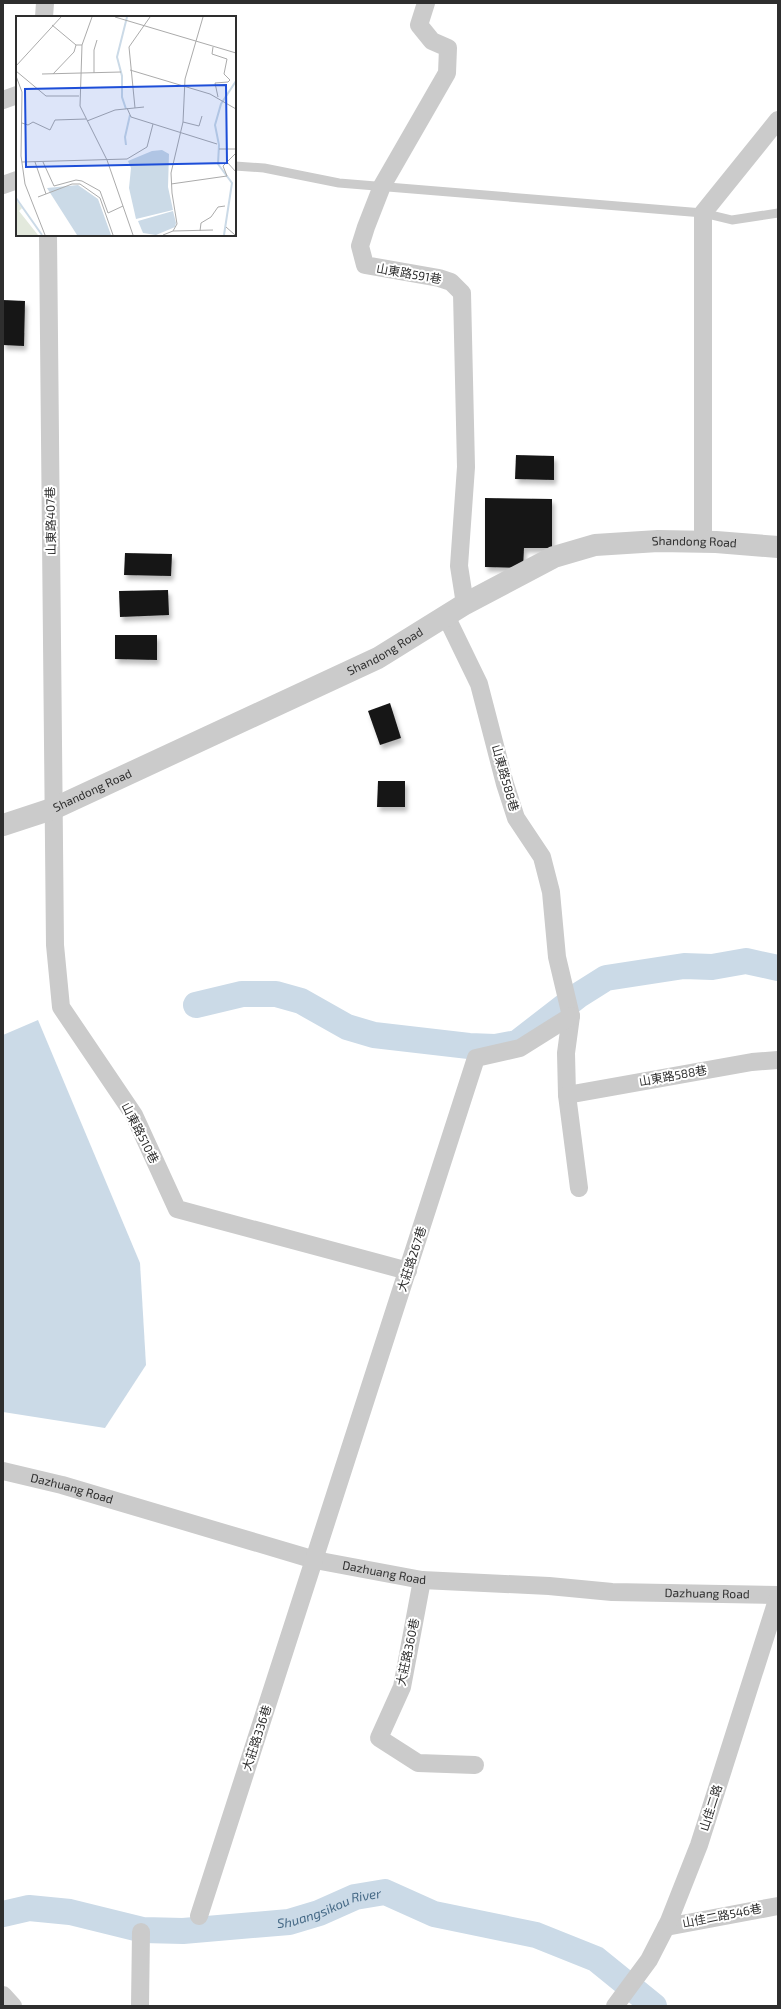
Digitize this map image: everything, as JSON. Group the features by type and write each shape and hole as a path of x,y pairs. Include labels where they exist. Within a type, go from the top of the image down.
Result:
{"street":[{"path":"44,16 45,3"},
{"name":"山東路591巷","path":"426,3 419,25 432,42 448,48 447,73 382,186 360,246 364,266 439,278 451,282 462,293 466,467 459,566 465,604"},
{"path":"3,100 16,96"},
{"path":"703,542 703,213 778,120"},
{"path":"3,185 16,180"},
{"name":"山東路407巷","path":"48,236 55,808"},
{"name":"Shandong Road","path":"3,825 55,808 378,658 465,604 554,557 595,545 658,541 703,542 778,547"},
{"name":"山東路588巷","path":"446,616 479,684 505,784 516,818 542,858 551,892 557,957 566,987 572,1016"},
{"name":"山東路510巷","path":"55,808 55,945 61,1006 134,1115 178,1210 408,1272"},
{"path":"572,1016 566,1053 567,1095 579,1188"},
{"name":"大莊路267巷","path":"315,1560 476,1058 520,1048 572,1016"},
{"name":"山東路588巷","path":"567,1095 752,1062 778,1060"},
{"name":"Dazhuang Road","path":"3,1471 62,1485 315,1560 422,1580 549,1586 612,1592 778,1596"},
{"name":"大莊路336巷","path":"199,1916 315,1560"},
{"name":"大莊路360巷","path":"422,1580 402,1687 379,1738 418,1763 475,1764"},
{"name":"山佳二路","path":"618,2001 649,1960 666,1927 699,1845 778,1596"},
{"name":"山佳二路546巷","path":"666,1927 778,1906"},
{"path":"140,2006 142,1932"}],"lane":[{"path":"236,166 264,168 339,183 703,213 732,220 778,213"}],"water":[{"path":"38,1020 140,1263 146,1365 105,1428 3,1412 3,1035"}],"building":[{"path":"3,300 25,301 24,346 3,345"},
{"path":"516,455 554,456 554,480 515,479"},
{"path":"485,498 552,499 552,548 524,548 523,568 485,567"},
{"path":"125,553 172,554 171,576 124,575"},
{"path":"168,590 169,615 120,617 119,591"},
{"path":"115,635 157,635 157,660 115,659"},
{"path":"390,703 401,738 380,745 368,711"},
{"path":"378,781 405,781 405,807 377,807"}],"waterway":[{"path":"196,1005 242,994 276,994 301,1001 347,1027 374,1035 469,1046 495,1047 517,1043 579,995 606,978 684,966 712,967 746,961 778,968"},
{"name":"Shuangsikou River","path":"3,1914 29,1908 70,1912 143,1930 183,1931 289,1922 319,1913 355,1897 385,1892 434,1914 536,1935 596,1959 654,2006"}]}
